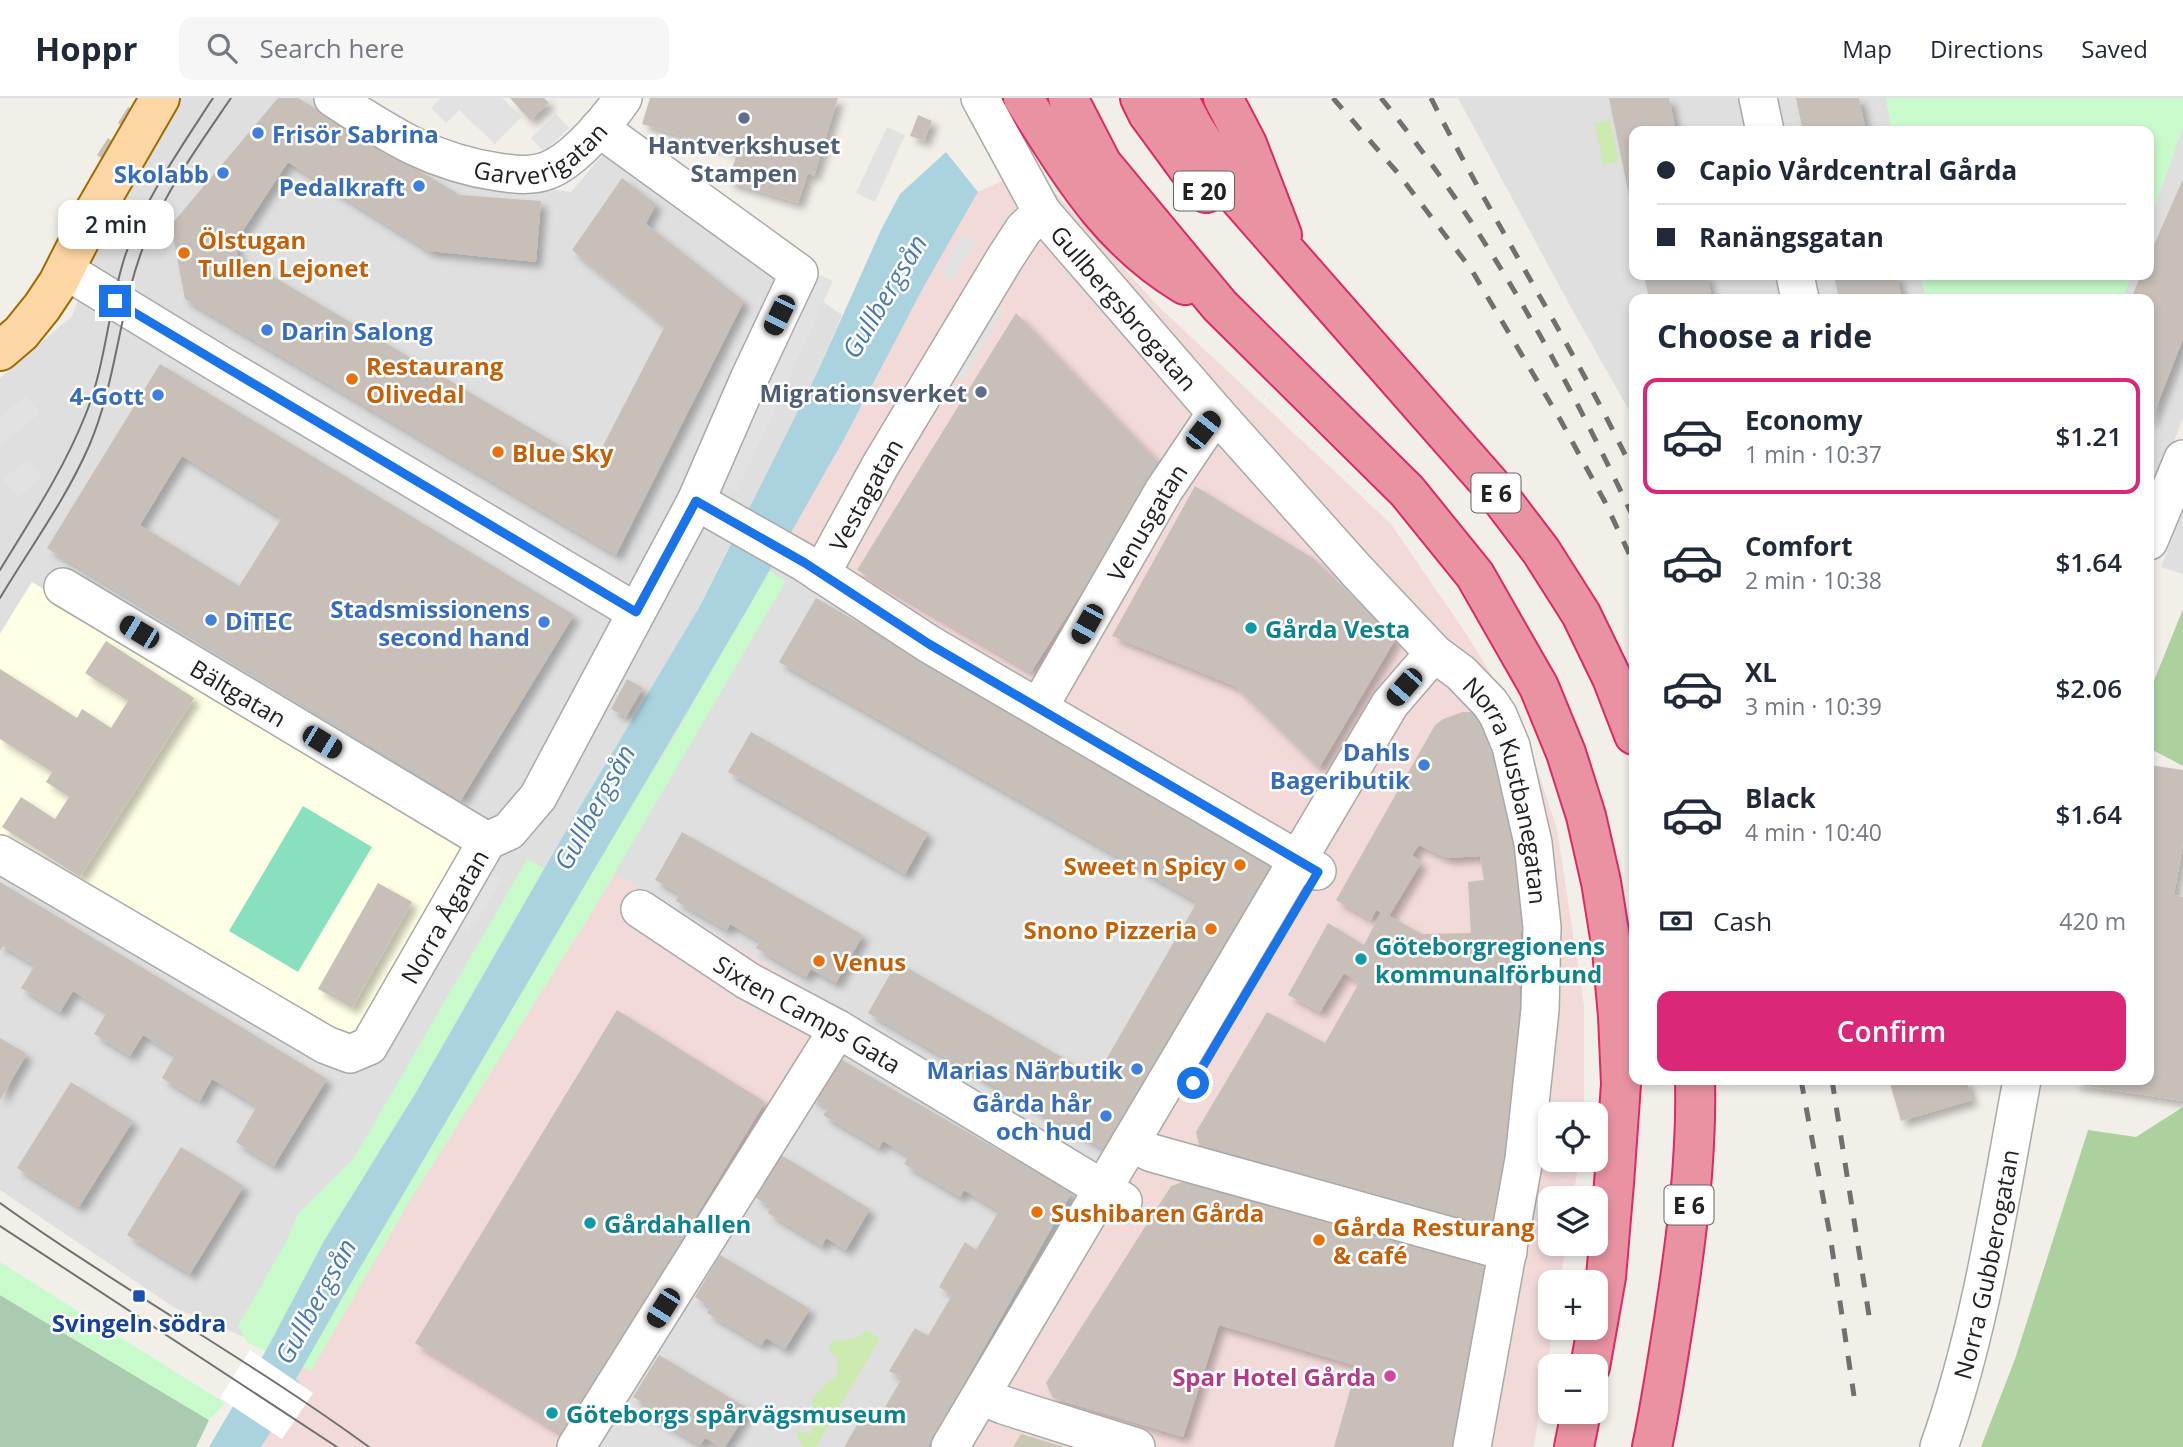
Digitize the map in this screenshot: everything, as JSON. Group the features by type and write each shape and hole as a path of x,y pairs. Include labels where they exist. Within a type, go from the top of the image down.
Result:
{"highway":[{"name":"E 6","path":"1023,98 1075,180 1110,225 1157,268 1220,306"},
{"name":"E 6","path":"1068,98 1102,164 1220,306 1407,491 1475,575 1539,687 1566,753 1586,816 1601,882 1612,950 1618,1016 1620,1084 1614,1182 1606,1277 1592,1354"},
{"name":"E 20","path":"1140,98 1148,114 1210,199 1241,235 1291,260"},
{"name":"E 6","path":"1178,98 1237,196 1490,484 1541,551 1581,614 1612,678 1629,722"},
{"path":"1223,98 1247,144 1291,260"},
{"name":"E 6","path":"1652,1447 1661,1407 1691,1190 1695,1085"},
{"path":"1574,1447 1579,1424"}],"main road":[{"path":"0,351 21,333 42,307 160,98"}],"street":[{"name":"Garverigatan","path":"333,98 404,143 444,160 518,175 538,174 557,166 598,128 799,273"},
{"path":"598,128 623,98"},
{"name":"Gullbergsbrogatan","path":"980,98 1042,212 1216,413 1434,653"},
{"path":"1758,98 1764,126"},
{"name":"Vestagatan","path":"1042,212 1024,229 985,292 880,466 821,574 929,644 1308,866"},
{"path":"65,270 636,612"},
{"name":"Norra Ågatan","path":"0,854 326,1045 350,1054 369,1046 487,841 509,831 538,797 696,501 799,273"},
{"name":"Venusgatan","path":"1039,707 1164,490 1216,413"},
{"path":"2154,529 2183,459"},
{"path":"696,501 821,574"},
{"name":"Bältgatan","path":"63,587 487,841"},
{"path":"950,1447 993,1400 1308,866 1411,715 1434,653"},
{"name":"Norra Kustbanegatan","path":"1434,653 1461,673 1498,715 1511,746 1533,844 1542,927 1540,1010 1524,1159 1472,1447"},
{"name":"Sixten Camps Gata","path":"640,909 748,981 838,1029 1113,1196"},
{"path":"576,1447 838,1029"},
{"name":"Norra Gubberogatan","path":"1939,1447 1958,1393 1977,1318 2021,1085"},
{"path":"1141,1148 1508,1252"},
{"path":"979,1447 993,1400"},
{"path":"993,1400 1136,1447"}],"shaded area":[{"path":"178,98 321,98 482,180 571,192 607,150 842,315 817,373 700,606 575,815 268,1347 175,1308 0,1190 0,845 32,582 0,634 0,378 72,316 115,206"},
{"path":"441,98 502,98 522,117 495,144 459,110 446,123 431,108"},
{"path":"1458,98 1886,98 1891,126 1629,126 1629,280 1922,280 1925,294 1629,294 1629,410"},
{"path":"556,114 569,128 544,152 531,138"},
{"path":"887,127 905,135 875,202 856,193"},
{"path":"2183,127 2183,418 2154,492 2154,294 2124,294 2129,280 2154,280 2154,208"},
{"path":"1032,167 1158,306 1391,524 1465,632 1523,726 1557,829 1584,1005 1584,1102 1538,1102 1538,1172 1577,1172 1575,1186 1538,1186 1538,1256 1564,1256 1562,1270 1538,1270 1538,1340 1551,1340 1549,1354 1538,1354 1538,1422 1534,1447 963,1447 1303,872 776,558 843,441 923,288 978,192"},
{"path":"963,233 976,241 953,280 940,272"},
{"path":"815,273 833,281 737,492 719,483"},
{"path":"989,300 1004,309 963,380 947,371"},
{"path":"742,315 755,321 736,358 723,352"},
{"path":"233,340 580,551 587,574 227,359 224,345"},
{"path":"26,396 40,413 0,446 0,417"},
{"path":"28,459 42,477 18,497 3,479"},
{"path":"2183,511 2183,574 2161,567"},
{"path":"776,558 1303,872 963,1447 569,1447 835,1006 598,863"},
{"path":"32,582 459,844 463,864 363,1036 336,1041 0,845 0,634"},
{"path":"598,863 835,1006 569,1447 261,1447 301,1385 296,1379 341,1300"},
{"path":"490,868 502,881 468,935 455,922"},
{"path":"0,1295 209,1420 196,1447 0,1447"},
{"path":"1021,1434 1064,1447 1013,1447"}],"green space":[{"path":"1886,98 2183,98 2183,127 2154,208 2154,126 1891,126"},
{"path":"1610,120 1619,162 1603,164 1594,123"},
{"path":"1922,280 2129,280 2124,294 1925,294"},
{"path":"769,571 786,581 592,912 409,1202 311,1371 248,1343 238,1326 286,1242 298,1214 354,1158 527,859 581,888 669,745"},
{"path":"2183,609 2183,766 2154,751 2154,681"},
{"path":"303,806 372,847 298,972 229,931"},
{"path":"2183,1107 2183,1447 1981,1447 2015,1359 2088,1130 2136,1137"},
{"path":"0,1262 225,1403 209,1420 0,1295"},
{"path":"866,1329 880,1339 816,1447 803,1447 795,1431 812,1434 812,1399 828,1381 834,1379 838,1370 837,1358 828,1349 833,1341 855,1338"}],"water":[{"name":"Gullbergsån","path":"946,152 978,192 923,288 843,441 751,603 341,1300 296,1379 301,1384 297,1391 261,1447 209,1447 268,1347 324,1241 415,1094 575,815 700,606 817,373 900,194"}],"pier":[{"path":"250,1350 313,1393 282,1439 220,1398"}],"building":[{"path":"278,98 298,98 460,195 541,201 536,262 429,251 288,162 236,241 238,256 593,465 665,326 572,250 622,178 656,204 646,224 744,301 616,555 185,299 171,225"},
{"path":"510,98 544,98 549,103 530,120"},
{"path":"650,98 838,98 814,176 808,173 798,203 728,182 737,153 642,124"},
{"path":"1609,98 1669,98 1675,126 1629,126 1629,196"},
{"path":"1796,98 1859,98 1865,126 1802,126"},
{"path":"128,107 133,110 123,127 118,123"},
{"path":"918,115 932,121 924,141 910,136"},
{"path":"108,138 114,142 103,159 97,155"},
{"path":"2183,179 2183,339 2154,413 2154,294 2133,294 2139,280 2154,280 2154,245"},
{"path":"1645,280 1708,280 1711,294 1648,294"},
{"path":"1835,280 1898,280 1901,294 1838,294"},
{"path":"1016,313 1162,466 1031,672 857,570"},
{"path":"160,364 574,615 461,800 47,548","holes":["182,456 282,518 239,586 140,525"]},
{"name":"Gårda Vesta","path":"1195,486 1314,559 1396,638 1319,768 1235,686 1112,636"},
{"path":"816,598 1283,868 1116,1156 868,1013 897,962 1096,1077 1197,902 779,662"},
{"path":"106,641 194,698 80,877 2,827 21,797 55,819 69,797 46,782 52,772 0,739 0,669 77,718 82,709 111,728 128,701 85,673"},
{"path":"627,679 643,688 626,717 611,709"},
{"path":"1463,712 1475,712 1501,744 1528,931 1521,933 1519,1014 1499,1228 1200,1149 1196,1132 1267,1012 1325,1043 1359,983 1344,973 1320,1012 1288,995 1328,923 1364,945 1381,912 1376,910 1371,920 1336,900 1435,725","holes":["1419,845 1447,858 1480,856 1484,880 1468,882 1471,933 1422,934 1389,916 1421,863 1412,855"]},
{"path":"751,732 928,833 905,874 728,772"},
{"path":"2154,766 2183,770 2183,844 2174,895 2183,897 2183,1101 2080,1085 2154,1085"},
{"path":"682,832 863,935 836,983 811,969 806,977 756,948 760,941 730,924 727,930 676,901 680,894 655,880"},
{"path":"0,882 327,1079 274,1166 236,1142 257,1106 212,1079 200,1101 162,1078 175,1055 143,1035 130,1056 94,1034 107,1012 73,991 60,1012 21,988 35,965 3,946 0,951"},
{"path":"378,883 412,902 352,1008 318,989"},
{"name":"Gårdahallen","path":"617,1010 765,1102 564,1435 415,1343"},
{"path":"0,1038 27,1054 0,1100"},
{"path":"835,1056 1072,1192 928,1447 844,1447 864,1413 877,1421 902,1378 889,1371 915,1328 928,1336 952,1295 939,1287 965,1242 976,1250 999,1211 964,1190 960,1197 904,1164 909,1156 883,1141 879,1148 823,1115 828,1108 810,1097"},
{"path":"71,1082 133,1121 79,1207 17,1168"},
{"path":"1890,1085 1968,1085 1972,1100 1901,1121"},
{"path":"181,1147 244,1186 190,1274 127,1235"},
{"path":"781,1155 870,1209 846,1250 826,1238 822,1246 768,1213 771,1207 755,1197"},
{"path":"1183,1182 1480,1262 1492,1282 1462,1447 1334,1447 1357,1366 1219,1325 1183,1437 1053,1398 1046,1383 1171,1186"},
{"path":"720,1255 810,1309 785,1349 766,1338 761,1345 707,1313 711,1307 695,1297"},
{"path":"659,1355 749,1409 725,1447 705,1438 700,1445 646,1413 650,1407 633,1397"}],"tram line":[{"path":"0,570 57,475 85,416 98,377 119,276 133,235 164,174 213,98"},
{"path":"0,598 59,504 89,446 106,394 138,261 156,217 186,165 231,98"},
{"path":"0,1203 45,1235 278,1384 369,1447"},
{"path":"0,1226 337,1447"}],"railway":[{"path":"1333,98 1397,172 1471,269 1561,421 1605,502 1629,553"},
{"path":"1381,98 1419,147 1488,248 1551,355 1629,508"},
{"path":"1431,98 1481,193 1586,378 1629,463"},
{"path":"1802,1085 1830,1235 1854,1396"},
{"path":"1833,1085 1871,1328"}],"place":[{"name":"Hantverkshuset Stampen","path":"744,118"},
{"name":"Frisör Sabrina","path":"258,133"},
{"name":"Skolabb","path":"223,173"},
{"name":"Pedalkraft","path":"419,186"},
{"name":"Ölstugan Tullen Lejonet","path":"184,253"},
{"name":"Darin Salong","path":"267,330"},
{"name":"Restaurang Olivedal","path":"352,379"},
{"name":"Migrationsverket","path":"981,392"},
{"name":"4-Gott","path":"158,395"},
{"name":"Blue Sky","path":"498,452"},
{"name":"DiTEC","path":"211,620"},
{"name":"Stadsmissionens second hand","path":"544,622"},
{"name":"Gårda Vesta","path":"1251,628"},
{"name":"Dahls Bageributik","path":"1424,765"},
{"name":"Sweet n Spicy","path":"1240,865"},
{"name":"Snono Pizzeria","path":"1211,929"},
{"name":"Göteborgregionens kommunalförbund","path":"1361,959"},
{"name":"Venus","path":"819,961"},
{"name":"Marias Närbutik","path":"1137,1069"},
{"name":"Gårda hår och hud","path":"1106,1116"},
{"name":"Sushibaren Gårda","path":"1037,1212"},
{"name":"Gårdahallen","path":"590,1223"},
{"name":"Gårda Resturang & café","path":"1319,1240"},
{"name":"Svingeln södra","path":"139,1296"},
{"name":"Spar Hotel Gårda","path":"1390,1376"},
{"name":"Göteborgs spårvägsmuseum","path":"552,1413"}],"route":[{"path":"115,301 636,612 696,501 805,563 929,644 1318,872 1193,1083"}]}
